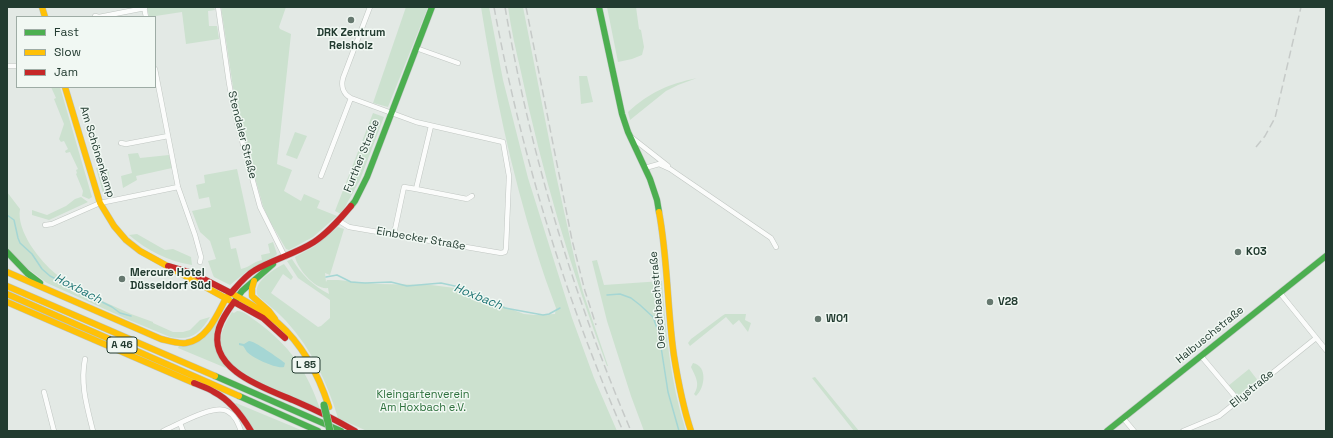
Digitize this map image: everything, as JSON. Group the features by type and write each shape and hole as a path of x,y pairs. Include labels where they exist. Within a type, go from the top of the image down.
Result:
{"main road":[{"name":"Further Straße","path":"233,295 244,279 255,270 285,257 315,241 339,221 349,209 360,192 432,7"},
{"name":"Oerschbachstraße","path":"599,7 622,114 646,168 657,200 664,233 674,355 684,409 691,431"},
{"name":"Am Schönenkamp","path":"65,88 100,202 108,218 126,240 139,250 173,270 248,302 279,324 310,363 322,386 334,431"},
{"path":"7,252 27,273 44,286 58,294"},
{"name":"Halbuschstraße","path":"1107,431 1326,256"},
{"name":"Further Straße","path":"233,295 254,280 276,261"},
{"path":"7,272 165,341 177,344 192,342 201,337 233,295"},
{"path":"254,280 251,289 252,297 269,311 279,324"},
{"name":"A 46","path":"7,286 341,431"},
{"name":"A 46","path":"7,294 318,431"},
{"name":"Am Schönenkamp","path":"233,295 263,318 296,350 313,376 327,406 330,431"},
{"path":"233,295 220,325 217,336 219,352 229,366 245,379 297,401 356,431"},
{"path":"7,302 214,392 241,415 251,431"},
{"path":"214,392 236,395"}],"street":[{"name":"Stendaler Straße","path":"218,7 235,115 260,207 285,257"},
{"path":"370,7 342,81 344,91 346,95 351,98 431,126 416,189"},
{"path":"104,16 144,8"},
{"path":"416,48 458,63"},
{"path":"156,76 178,187 195,235 201,257 200,262"},
{"path":"322,176 351,98"},
{"name":"Einbecker Straße","path":"339,221 349,227 501,253 505,252 509,200 509,176 503,142 431,126"},
{"path":"121,143 126,144 168,136"},
{"path":"631,137 666,164 670,169"},
{"path":"646,168 659,164 670,169 771,238 776,247"},
{"path":"45,225 52,224 100,202 178,187"},
{"path":"394,234 404,187 467,199 472,196"},
{"path":"1280,293 1326,350"},
{"name":"Ellystraße","path":"1183,431 1219,416 1316,338"},
{"path":"1201,356 1238,400"},
{"path":"85,359 83,369 83,390 92,431"},
{"path":"44,392 54,431"},
{"path":"163,431 209,411 221,409 232,414 241,431"},
{"path":"1123,418 1134,431"},
{"path":"180,423 183,431"}],"green space":[{"path":"147,7 214,7 215,10 208,11 209,26 217,26 219,39 186,44 182,12 149,16"},
{"path":"221,7 286,7 279,27 280,29 291,34 277,164 292,170 284,191 301,201 304,194 320,201 317,208 337,216 313,237 289,250 286,249 268,218 263,206 237,114"},
{"path":"406,7 428,7 388,107 373,103"},
{"name":"Kleingartenverein Am Hoxbach e.V.","path":"481,7 489,7 503,80 528,178 572,318 594,378 617,431 367,431 338,418 329,391 311,354 295,331 276,311 258,296 258,286 261,281 275,269 284,264 293,277 291,280 283,274 271,293 318,327 321,326 330,318 330,300 298,278 287,261 292,259 299,270 308,279 329,294 328,288 318,286 303,273 295,257 315,246 338,227 344,229 330,275 325,273 326,282 327,280 338,280 379,284 431,285 455,288 524,314 555,314 556,308 536,250 511,160"},
{"path":"508,7 523,7 556,175 575,261 583,292 608,366 581,294 558,221 529,110"},
{"path":"607,7 636,7 639,29 641,30 644,47 642,55 618,62"},
{"path":"579,76 587,76 593,102 581,104"},
{"path":"697,78 666,91 630,120 628,112 644,99 669,86"},
{"path":"51,88 60,88 92,197 89,199 82,196 83,191 76,174 76,170 78,169 70,152 66,153 65,151 68,149 64,141 61,142 59,139 64,124 54,99 56,98"},
{"path":"373,113 384,117 360,180 341,214 335,211"},
{"path":"295,132 307,136 297,159 286,155"},
{"path":"138,153 140,158 169,155 172,168 136,176 137,180 123,188 121,176 132,173 128,154"},
{"path":"105,167 109,171 111,192 103,193 96,168"},
{"path":"237,169 251,233 229,238 231,249 236,248 241,269 262,260 261,255 270,253 268,244 273,242 277,254 246,272 230,285 214,277 208,261 216,259 210,241 200,232 192,211 211,207 209,197 199,199 196,185 205,183 204,175"},
{"path":"7,192 20,209 22,227 30,245 56,274 77,287 78,290 173,332 190,330 200,320 210,317 202,328 194,335 184,338 170,337 47,283 20,263 7,248"},
{"path":"81,197 88,202 49,220 32,215 32,210 47,215"},
{"path":"137,234 165,250 173,249 191,257 192,265 167,258 143,246 129,235"},
{"path":"597,260 604,285 662,281 672,375 686,431 644,431 607,321 592,261"},
{"path":"224,307 216,328 226,368 178,348 179,346 187,346"},
{"path":"237,311 245,313 268,330 296,359 309,382 320,409 257,382 239,371 230,363 222,347 221,335 232,312 234,313"},
{"path":"725,314 746,314 745,320 751,323 748,332 739,320 733,325 726,317 690,346 688,343 691,339"},
{"path":"693,363 701,368 704,378 701,388 696,396 694,394 697,387 697,380 691,367"},
{"path":"1249,369 1259,382 1239,398 1228,386"},
{"path":"815,377 859,431 854,431 812,378"},
{"path":"236,403 301,430 253,431 235,404"}],"water":[{"path":"249,341 285,363 284,367 270,365 259,360 247,352 243,346 239,345 239,343 244,344"}],"waterway":[{"name":"Hoxbach","path":"7,215 14,220 20,243 32,254 42,269 50,276 112,307 120,313 131,316"},
{"name":"Hoxbach","path":"326,277 337,275 351,282 391,282 407,286 441,283 464,288 505,308 543,315 549,314 560,308"},
{"name":"Hoxbach","path":"607,295 620,294 631,298 653,317 659,334 668,392 679,431"}],"railway":[{"path":"494,7 517,116 546,223 582,328 623,431"},
{"path":"505,7 527,116 556,223 590,328 631,431"},
{"path":"526,7 572,240 585,291 596,325"},
{"path":"1256,147 1265,136 1275,118 1301,7"}],"traffic: fast":[{"path":"351,206 367,177 432,7"},
{"path":"599,7 622,114 628,132 650,179 657,200 659,212"},
{"path":"7,252 27,273 40,283"},
{"path":"1107,431 1326,256"},
{"path":"235,301 242,291 273,264"},
{"path":"215,376 341,431"},
{"path":"239,396 318,431"},
{"path":"324,405 330,431"}],"traffic: slow":[{"path":"42,7 45,16"},
{"path":"65,88 100,203 114,226 126,240 140,251 229,300"},
{"path":"659,212 664,248 674,356 681,394 691,431"},
{"path":"7,272 161,339 176,343 193,341 206,332 226,298"},
{"path":"254,281 252,296 269,311 275,319"},
{"path":"7,286 215,376"},
{"path":"226,298 231,293 267,315 287,332 309,362 329,407"},
{"path":"7,294 239,396"},
{"path":"7,302 194,383"}],"traffic: jam":[{"path":"168,266 192,273 231,293 245,277 255,270 314,242 334,226 351,206"},
{"path":"234,302 263,318 285,338"},
{"path":"234,302 220,325 217,343 221,355 230,366 255,384 295,401 355,431"},
{"path":"194,383 209,389 225,399 240,414 251,431"}],"place":[{"name":"DRK Zentrum Reisholz","path":"351,20"},
{"name":"K03","path":"1238,252"},
{"name":"Mercure Hotel Düsseldorf Süd","path":"122,279"},
{"name":"V28","path":"990,302"},
{"name":"W01","path":"818,319"}]}
